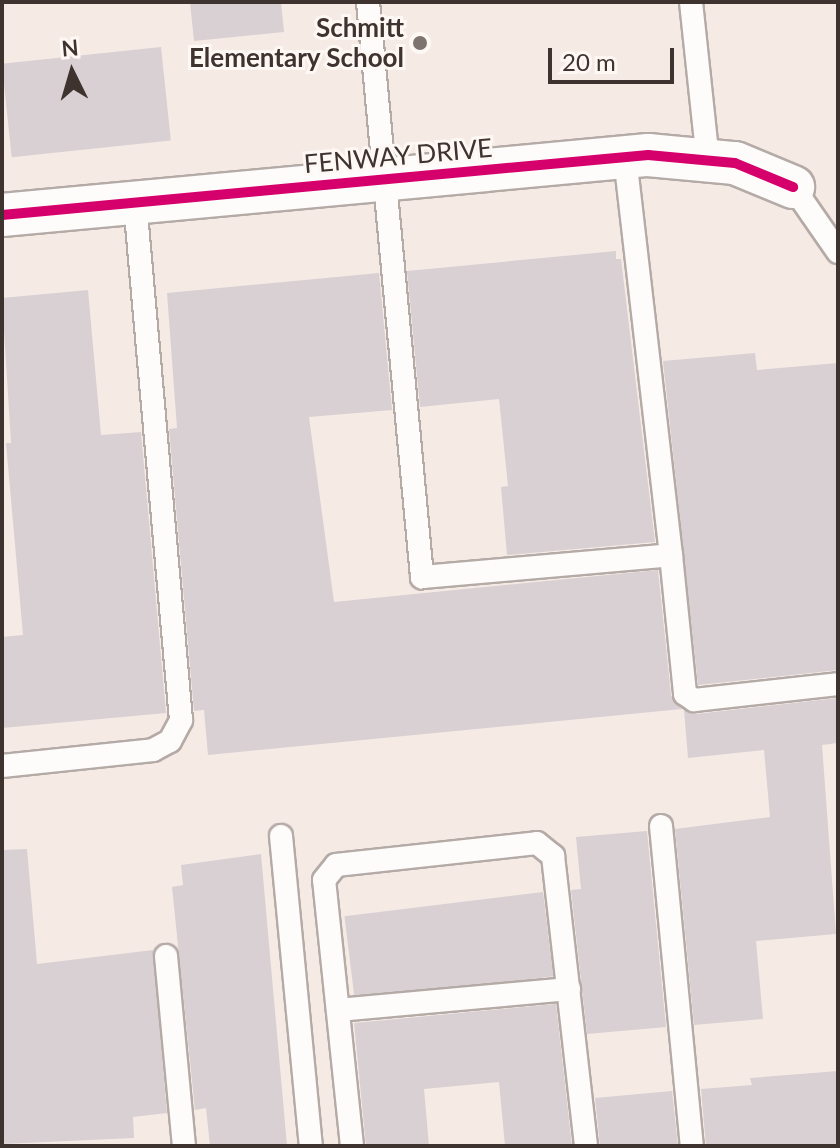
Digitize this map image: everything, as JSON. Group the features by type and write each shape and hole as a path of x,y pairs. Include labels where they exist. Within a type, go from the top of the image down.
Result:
{"street":[{"name":"FENWAY DRIVE","path":"2,215 625,157 735,163 793,187"}],"lane":[{"path":"368,2 422,577 671,555"},
{"path":"691,2 708,160"},
{"path":"625,157 685,694 694,700 838,684"},
{"path":"793,187 838,252"},
{"path":"2,766 153,750 170,741 181,720 135,203"},
{"path":"661,826 692,1146"},
{"path":"281,836 311,1146"},
{"path":"352,1146 324,880 336,865 537,843 553,856 586,1146"},
{"path":"166,956 184,1146"},
{"path":"338,1010 569,989"}],"building":[{"path":"190,2 281,2 284,32 194,41"},
{"path":"161,47 171,140 12,157 2,64"},
{"path":"616,251 616,259 621,259 655,542 507,555 501,487 508,486 499,399 420,407 407,271"},
{"path":"379,273 392,410 309,417 334,602 658,570 671,695 682,709 208,755 204,710 194,711 169,429 177,428 167,293"},
{"path":"88,290 101,435 141,432 166,713 2,728 2,637 23,635 6,443 11,443 2,298"},
{"path":"755,353 757,370 838,363 838,670 698,685 663,361"},
{"path":"838,698 838,743 822,745 836,934 756,941 763,1019 694,1025 675,829 770,817 764,750 688,758 684,710 696,714"},
{"path":"647,831 666,1027 587,1034 571,890 581,889 576,837"},
{"path":"27,849 37,964 153,950 167,1113 133,1117 134,1138 2,1144 2,850"},
{"path":"261,854 287,1146 210,1146 206,1108 195,1110 172,887 183,885 181,865"},
{"path":"543,892 553,976 355,1001 344,916"},
{"path":"556,1004 572,1146 505,1146 499,1082 424,1089 429,1146 366,1146 354,1023"},
{"path":"838,1071 838,1146 706,1146 701,1089 752,1085 750,1078"},
{"path":"672,1091 678,1146 600,1146 595,1098"}],"cycle path":[{"path":"2,215 648,155 735,163 793,187"}],"place":[{"name":"Schmitt Elementary School","path":"420,43"}]}
